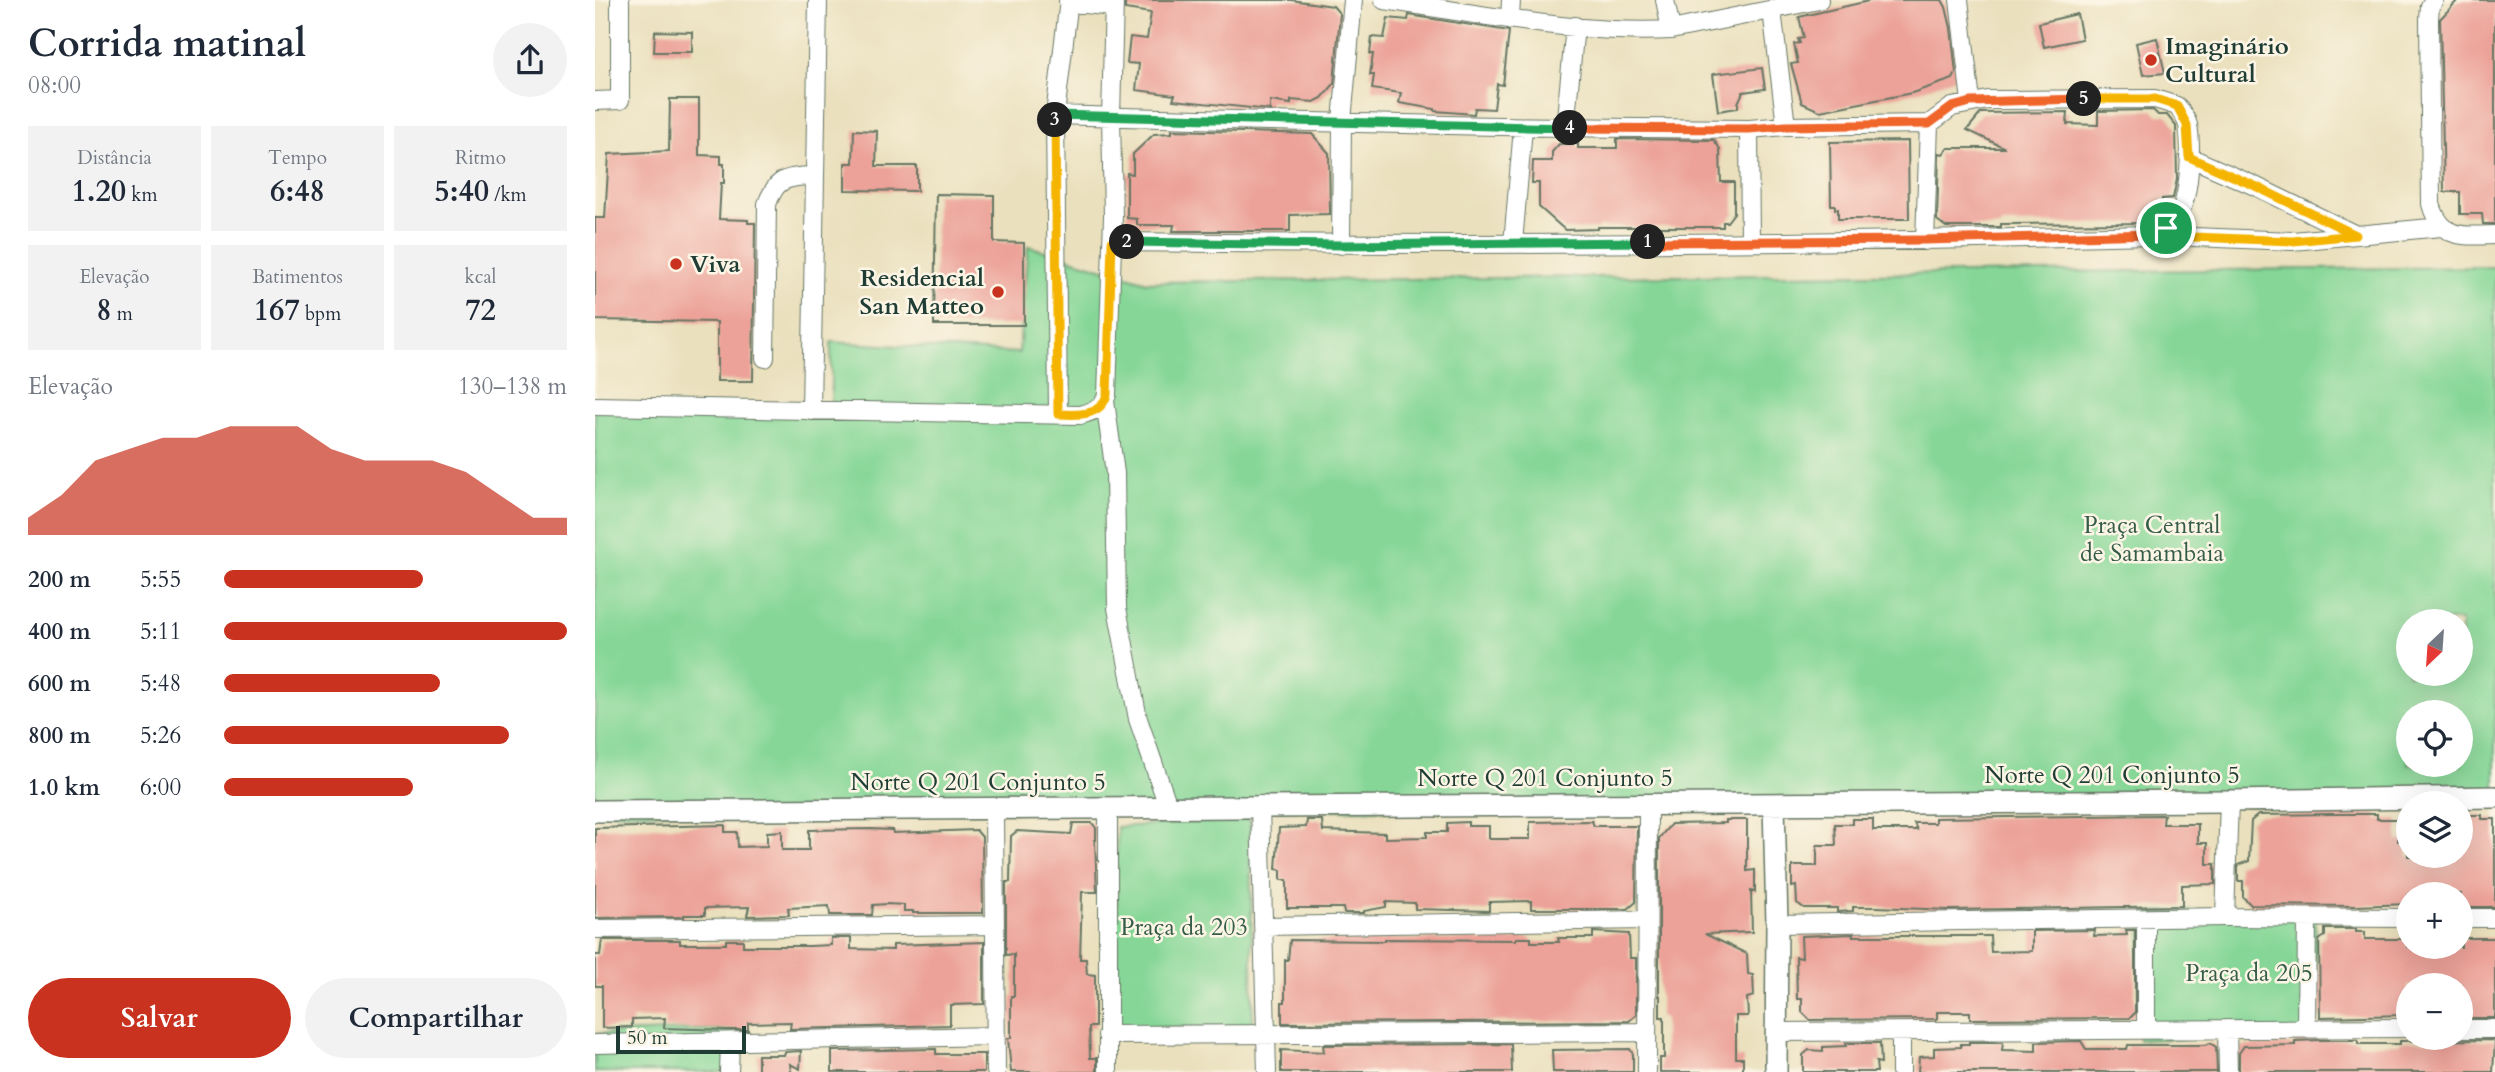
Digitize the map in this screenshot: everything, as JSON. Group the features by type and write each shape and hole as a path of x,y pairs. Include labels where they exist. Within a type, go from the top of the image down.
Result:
{"street":[{"path":"595,101 620,100 620,0"},
{"path":"811,411 818,0"},
{"path":"1341,245 1342,121 1353,0"},
{"path":"1384,0 1511,9 1575,26 1631,31 1671,30 1819,0"},
{"path":"1665,0 1671,30"},
{"path":"1959,0 1971,102"},
{"path":"2434,0 2430,6 2429,19 2431,204 2434,217 2441,227 2456,235 2495,235"},
{"path":"595,406 1080,415 1097,410 1107,395 1112,242 1113,3 1068,1 1055,115 1058,414"},
{"path":"1772,10 1786,126"},
{"path":"1565,128 1575,26"},
{"path":"1055,115 1523,128 1749,129 1929,124 1952,107 1971,102 2006,99 2155,99 2177,106 2187,125 2189,157 2183,203 2177,218 2166,228 2152,234 1925,240 1341,245 1112,242"},
{"path":"1925,240 1929,124"},
{"path":"1513,243 1523,128"},
{"path":"1749,129 1750,241"},
{"path":"2189,157 2356,235"},
{"path":"765,358 767,204 773,188 784,179 815,175"},
{"path":"2166,228 2193,237 2293,241 2441,227"},
{"path":"1105,401 1115,473 1117,608 1138,719 1168,806"},
{"name":"Norte Q 201 Conjunto 5","path":"595,811 2495,797"},
{"path":"2225,917 2229,801"},
{"path":"1647,804 1647,1072"},
{"path":"1774,804 1777,924 1776,1072"},
{"path":"1260,805 1267,1072"},
{"path":"1108,807 1108,1072"},
{"path":"994,808 996,1072"},
{"path":"1777,924 2225,917 2396,918"},
{"path":"2306,1028 2307,918"},
{"path":"2473,918 2495,918"},
{"path":"1263,926 1647,919"},
{"path":"2146,919 2146,1030"},
{"path":"595,929 995,925"},
{"path":"1777,1032 2396,1028"},
{"path":"2227,1029 2228,1072"},
{"path":"2473,1029 2495,1029"},
{"path":"1107,1035 1647,1032"},
{"path":"1901,1032 1901,1072"},
{"path":"595,1044 996,1036"},
{"path":"729,1072 730,1042"}],"green space":[{"name":"Praça Central de Samambaia","path":"1028,246 1147,282 2495,267 2495,805 2473,805 2473,791 2396,791 2396,805 595,813 595,409 831,411 831,342 1019,353"},
{"name":"Praça da 203","path":"1250,818 1253,1028 1117,1027 1117,827"},
{"name":"Praça da 205","path":"2316,909 2315,1034 2139,1040 2141,912"},
{"path":"740,1028 740,1072 595,1072 595,1034"}],"building":[{"path":"1125,0 1291,0 1333,6 1340,14 1334,84 1322,98 1314,102 1291,100 1291,104 1270,101 1270,110 1173,100 1175,95 1136,90 1139,64 1127,63 1130,37 1147,39 1151,13 1125,9"},
{"path":"1873,0 1942,0 1951,28 1956,73 1953,79 1912,93 1820,111 1802,103 1791,64 1798,63 1794,44 1800,43 1798,39 1804,38 1799,17"},
{"path":"2458,0 2495,0 2495,224 2483,224 2482,214 2460,214 2460,192 2444,192 2440,19"},
{"path":"2077,14 2082,39 2044,47 2039,23"},
{"path":"1409,15 1509,31 1503,85 1497,84 1494,109 1475,108 1474,114 1435,111 1399,103 1401,93 1372,89 1372,37 1384,38 1388,18 1408,20"},
{"path":"655,31 692,32 692,52 654,52"},
{"name":"Imaginário Cultural","path":"2157,38 2165,73 2143,75 2136,43"},
{"path":"1762,68 1765,89 1743,92 1738,108 1718,111 1713,74"},
{"name":"Viva","path":"670,99 699,99 699,155 721,156 721,164 724,164 719,219 748,220 748,223 755,223 753,381 717,381 717,322 595,320 595,218 605,218 609,154 669,151"},
{"path":"2153,110 2158,115 2167,115 2176,126 2177,179 2173,198 2162,199 2161,214 2150,223 1946,227 1937,220 1939,153 1943,154 1948,148 2005,148 1967,130 1981,113 2068,112 2067,124 2098,125 2098,111"},
{"path":"854,130 877,131 876,166 917,166 917,191 845,190 845,163 853,163"},
{"path":"1172,130 1312,134 1329,153 1330,214 1290,215 1290,231 1173,231 1174,225 1137,225 1137,219 1127,218 1127,173 1133,174 1133,154 1154,134 1172,133"},
{"path":"1617,139 1714,140 1720,149 1721,182 1734,182 1734,213 1727,222 1723,222 1723,227 1598,227 1565,230 1539,207 1539,183 1532,183 1533,161 1552,161 1552,152 1559,144 1578,144 1578,148 1617,148"},
{"path":"1908,141 1909,219 1838,219 1838,209 1831,205 1830,142"},
{"path":"936,194 994,195 994,242 1024,243 1024,325 934,325"},
{"path":"2377,814 2377,819 2396,819 2396,868 2473,868 2473,815 2482,815 2482,819 2495,819 2495,907 2473,907 2473,882 2396,882 2396,904 2251,905 2243,897 2243,881 2238,881 2238,865 2249,861 2251,821 2258,815"},
{"path":"2164,815 2163,824 2198,824 2198,843 2207,843 2207,864 2215,864 2215,884 2182,885 2182,906 1949,910 1853,907 1853,911 1837,912 1837,908 1804,908 1797,903 1796,886 1792,887 1792,866 1817,866 1817,845 1836,845 1835,824 1852,824 1852,819 1873,819 1873,830 1917,830 1914,823 1935,823 1935,818"},
{"path":"1307,820 1322,820 1323,831 1385,833 1385,838 1427,837 1427,832 1447,832 1447,823 1468,822 1468,826 1489,826 1489,839 1530,839 1530,822 1592,821 1594,826 1637,826 1636,902 1628,909 1531,909 1531,901 1489,902 1489,911 1415,909 1415,903 1386,902 1386,907 1364,913 1344,913 1343,908 1287,908 1287,880 1281,880 1281,870 1276,869 1279,828 1306,827"},
{"path":"1726,820 1747,820 1747,871 1755,870 1755,892 1751,891 1752,932 1705,934 1747,954 1748,974 1753,975 1754,996 1747,998 1748,1016 1736,1016 1736,1058 1743,1058 1743,1072 1660,1072 1660,1058 1664,1058 1664,1017 1660,1017 1660,995 1659,997 1659,838 1671,824 1726,823"},
{"path":"1073,823 1092,823 1096,828 1097,892 1082,892 1080,959 1086,959 1087,974 1095,975 1095,1027 1089,1027 1090,1058 1097,1058 1097,1072 1011,1072 1008,1038 1011,1038 1011,996 1014,996 1014,954 1006,955 1006,882 1010,882 1011,836 1017,831 1071,834"},
{"path":"725,825 725,832 737,832 738,847 767,846 767,832 782,831 782,850 809,850 809,830 871,829 892,830 893,833 976,830 982,837 983,913 913,913 904,911 904,905 887,904 873,905 872,915 830,915 829,906 788,908 789,915 747,916 749,907 705,908 705,915 684,917 595,918 595,828"},
{"path":"2325,929 2356,929 2356,932 2365,932 2365,939 2396,939 2396,959 2473,959 2473,938 2495,938 2495,1018 2473,1018 2473,973 2396,973 2396,1015 2320,1017 2319,940 2325,936"},
{"path":"2095,930 2094,936 2127,935 2126,930 2135,930 2135,1013 2130,1018 1970,1019 1970,1012 1937,1012 1937,1019 1810,1020 1802,1012 1802,999 1797,999 1796,957 1802,958 1801,936 1990,936 1991,952 2032,951 2032,931"},
{"path":"1593,932 1629,934 1630,958 1636,958 1636,1015 1629,1021 1282,1023 1285,960 1288,960 1290,940 1531,938 1531,942 1559,942 1558,938 1593,938"},
{"path":"831,938 851,938 851,949 893,950 893,945 984,942 984,1004 950,1005 950,1025 790,1029 791,1022 748,1023 748,1030 727,1030 664,1028 665,1018 632,1019 632,1027 602,1028 602,986 595,986 595,955 600,955 602,940 680,940 680,944 726,944 726,940 743,940 743,946 810,946 831,945"},
{"path":"2358,1040 2358,1044 2396,1044 2396,1050 2473,1050 2473,1040 2495,1040 2493,1072 2239,1072 2239,1053 2244,1046 2295,1045 2295,1041"},
{"path":"2081,1041 2086,1049 2210,1043 2216,1047 2217,1072 1918,1072 1919,1057 1934,1056 1934,1048 1961,1047 1961,1044 1969,1042 2003,1042 2002,1050 2036,1051 2036,1042"},
{"path":"1846,1043 1880,1043 1881,1063 1876,1062 1877,1072 1803,1072 1803,1055 1809,1050 1823,1051 1823,1047 1846,1046"},
{"path":"1511,1044 1512,1072 1281,1072 1281,1050 1324,1052 1323,1045"},
{"path":"936,1049 936,1054 984,1054 984,1072 832,1072 832,1051"},
{"path":"1630,1049 1633,1054 1633,1072 1553,1072 1552,1050"},
{"path":"801,1051 800,1069 790,1064 791,1072 758,1072 758,1055 784,1055 785,1052"}],"place":[{"name":"Imaginário Cultural","path":"2151,60"},
{"name":"Viva","path":"676,264"},
{"name":"Residencial San Matteo","path":"998,292"}],"route":[{"path":"2155,99 2177,106 2182,113 2187,125 2189,157 2356,235 2293,241 2193,237 2166,228 2152,234 1925,240 1341,245 1112,242 1107,395 1097,410 1080,415 1058,414 1055,115 1523,128 1749,129 1929,124 1952,107 1988,100 2155,99"}]}
